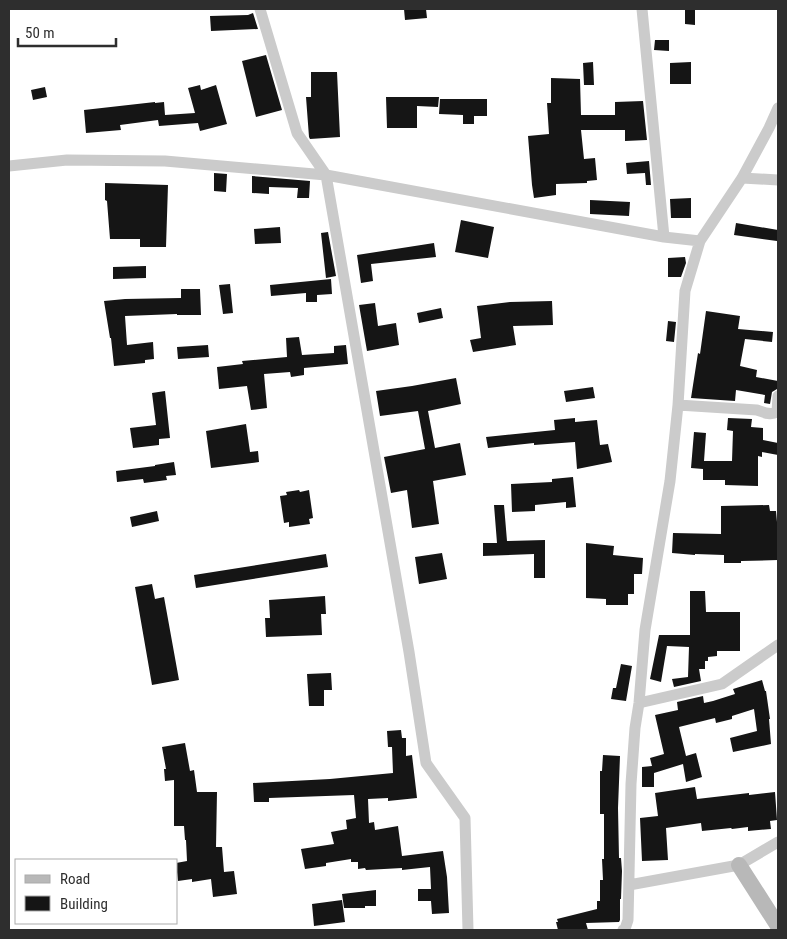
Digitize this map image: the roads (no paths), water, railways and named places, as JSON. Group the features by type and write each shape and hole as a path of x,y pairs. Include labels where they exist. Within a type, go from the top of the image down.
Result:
{"street":[{"path":"260,9 297,133 326,175 426,763 464,818 468,930"},
{"path":"642,9 664,236"},
{"path":"624,930 628,920 630,784 635,728 645,630 670,481 678,405 685,291 700,241 742,178 778,108"},
{"path":"9,166 67,160 165,161 326,175 700,241"},
{"path":"742,178 778,180"},
{"path":"678,405 758,410 774,414 778,409 778,396"},
{"path":"639,703 722,684 778,645"},
{"path":"629,885 739,865 778,842"},
{"path":"739,865 778,926"}]}
